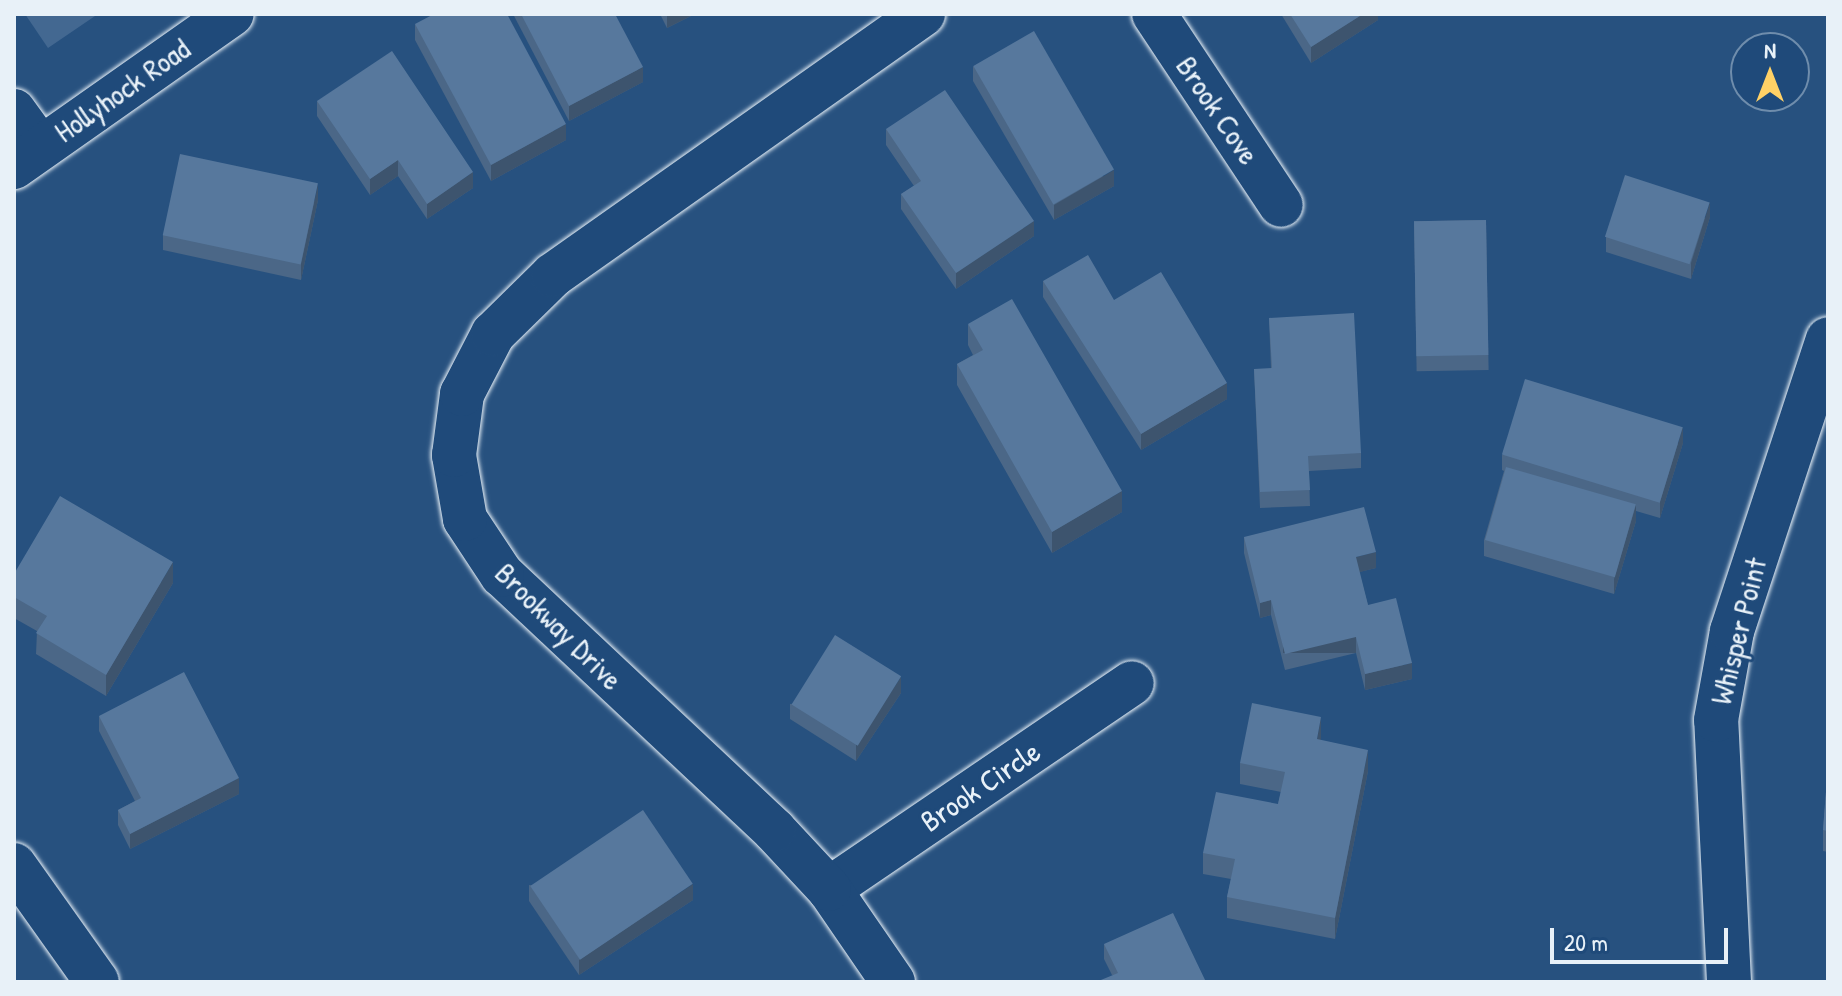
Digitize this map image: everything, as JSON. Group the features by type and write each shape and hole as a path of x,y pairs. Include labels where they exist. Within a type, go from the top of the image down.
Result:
{"street":[{"name":"Hollyhock Road","path":"27,157 232,14"},
{"name":"Brookway Drive","path":"893,982 829,889 774,830 502,575 465,519 454,455 462,394 493,334 553,275 923,14"},
{"name":"Brook Cove","path":"1154,14 1281,205"},
{"path":"14,111 27,157"},
{"name":"Whisper Point","path":"1729,982 1716,720 1732,631 1828,339"},
{"name":"Brook Circle","path":"829,889 1132,683"},
{"path":"14,865 97,982"}],"shaded area":[{"path":"25,14 98,14 48,48"}],"building":[{"path":"434,14 507,14 566,124 491,165 415,24"},
{"path":"521,14 615,14 643,67 569,106"},
{"path":"1290,14 1363,14 1311,47"},
{"path":"1034,31 1114,170 1053,205 973,66"},
{"path":"392,51 473,172 427,204 398,160 370,179 317,101"},
{"path":"945,90 1034,221 956,273 901,194 921,181 886,129"},
{"path":"180,154 318,183 301,265 163,235"},
{"path":"1625,175 1710,203 1690,264 1605,237"},
{"path":"1486,220 1488,355 1416,356 1414,221"},
{"path":"1088,255 1114,300 1161,272 1227,383 1141,434 1043,281"},
{"path":"1012,299 1122,491 1052,532 957,364 983,350 968,324"},
{"path":"1354,313 1361,453 1308,456 1310,490 1260,492 1254,369 1272,368 1269,318"},
{"path":"1525,379 1683,427 1660,503 1502,455"},
{"path":"1506,467 1636,504 1615,577 1485,540"},
{"path":"60,496 173,562 106,675 36,633 47,616 14,597 14,574"},
{"path":"1364,507 1376,552 1356,557 1368,605 1396,598 1412,663 1365,674 1356,637 1285,654 1271,600 1260,603 1244,537"},
{"path":"835,635 901,676 858,746 792,705"},
{"path":"184,672 239,778 130,834 118,810 141,798 99,716"},
{"path":"1252,703 1321,717 1317,739 1368,750 1335,918 1227,897 1235,859 1203,853 1216,792 1278,804 1285,772 1240,763"},
{"path":"1828,766 1828,831 1823,830"},
{"path":"643,810 693,884 580,960 530,886"},
{"path":"1173,913 1206,982 1096,982 1118,973 1104,944"}]}
